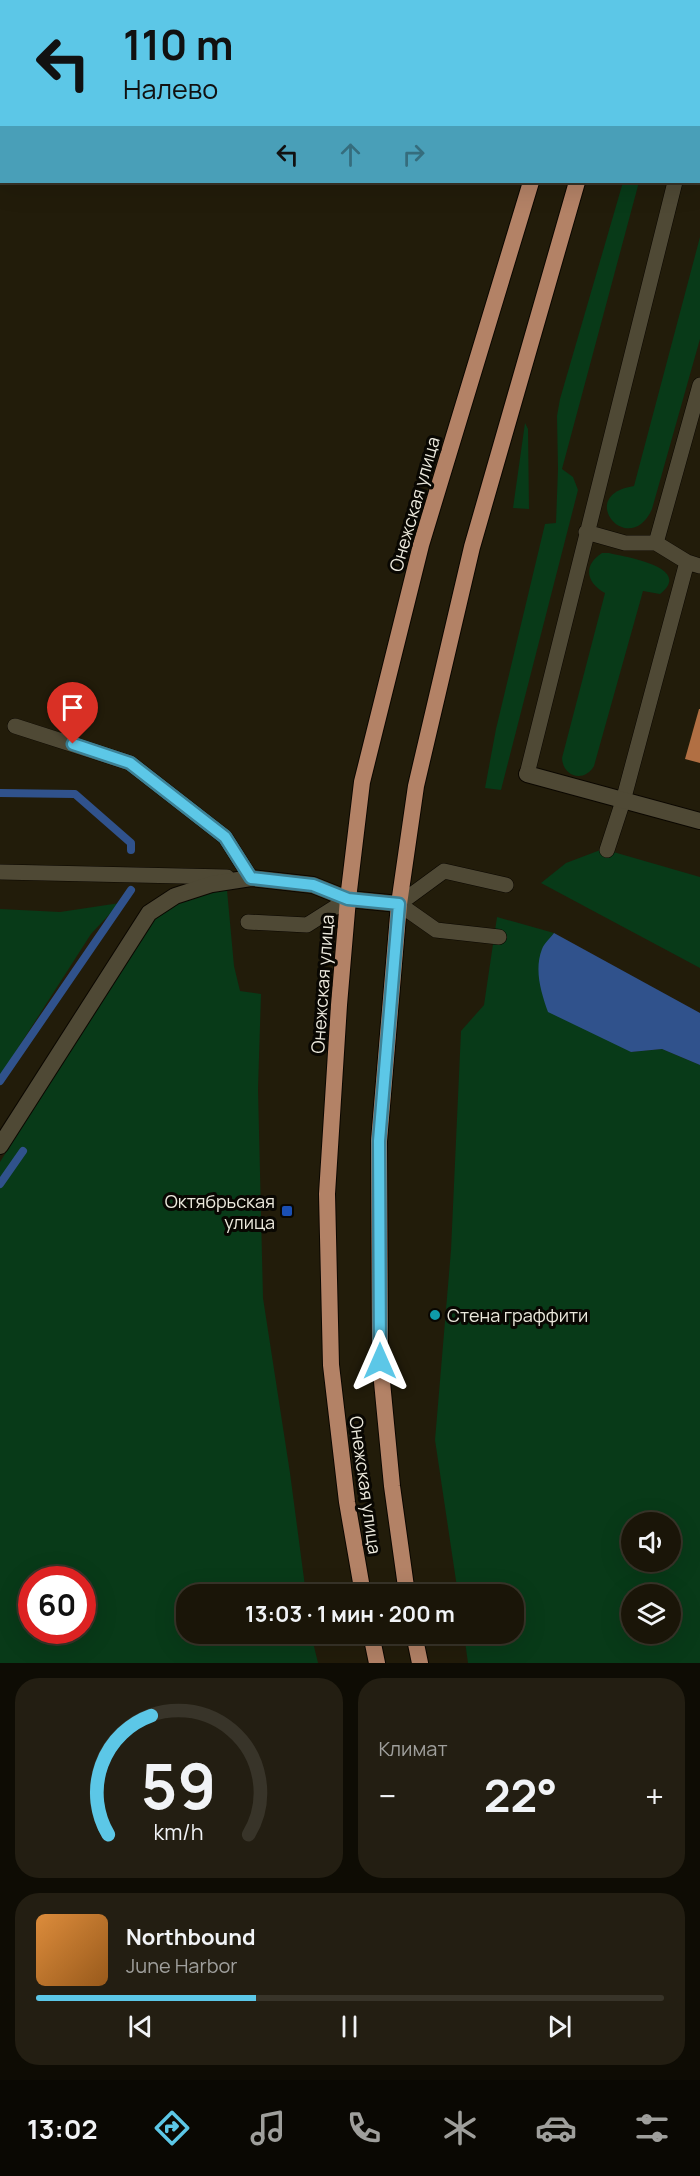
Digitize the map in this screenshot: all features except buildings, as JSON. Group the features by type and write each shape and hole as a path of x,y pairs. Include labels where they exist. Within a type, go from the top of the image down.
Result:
{"main road":[{"name":"Онежская улица","path":"361,1584 346,1502 331,1365 327,1194 348,899 362,782 421,545 531,183"},
{"name":"Онежская улица","path":"406,1584 392,1486 380,1361 379,1141 399,904 416,786 472,547 577,183"},
{"path":"373,1644 377,1663"},
{"path":"416,1644 420,1663"}],"street":[{"path":"527,774 700,821"},
{"path":"0,1146 148,913 175,896 212,884 251,878 313,885 348,899 399,904"}],"lane":[{"path":"527,774 675,183"},
{"path":"656,543 700,385"},
{"path":"586,532 625,543 656,543 694,564 607,850"},
{"path":"15,726 130,763 225,837 251,878"},
{"path":"499,938 436,930 399,904 444,871 506,885"},
{"path":"0,872 251,878"},
{"path":"248,922 307,925 348,899"}],"green space":[{"path":"623,183 639,183 562,469 573,477 578,490 501,790 485,788 496,729 545,524 556,523 557,416"},
{"path":"700,237 700,339 652,509 642,523 631,528 620,527 607,511 608,501 617,492 634,486"},
{"path":"525,423 528,429 529,509 513,508"},
{"path":"602,553 628,557 653,565 663,570 669,577 668,585 660,594 643,591 594,766 585,775 575,776 566,770 562,758 605,593 594,584 589,574 592,563"},
{"path":"603,849 700,877 700,968 541,883 566,863"},
{"path":"227,890 234,966 240,991 261,994 258,1089 263,1298 305,1584 176,1584 176,1644 313,1644 318,1663 0,1663 0,1162 161,909 196,893"},
{"path":"120,903 91,934 0,1076 0,909 60,912"},
{"path":"497,917 554,933 542,949 631,1052 662,1049 700,1065 700,1663 468,1663 465,1644 524,1644 524,1584 457,1584 435,1440 451,1250 461,1031 484,1005"}],"water":[{"path":"554,933 700,1013 700,1065 662,1049 631,1052 548,1012 541,989 539,965 543,947"}],"waterway":[{"path":"0,793 75,794 131,843 131,850"},
{"path":"0,1081 131,890"},
{"path":"0,1184 23,1151"}],"place":[{"name":"Октябрьская улица","path":"287,1211"},
{"name":"Стена граффити","path":"435,1315"}],"route":[{"path":"73,744 130,763 225,837 251,878 313,885 348,899 399,904 379,1141 380,1361"}]}
